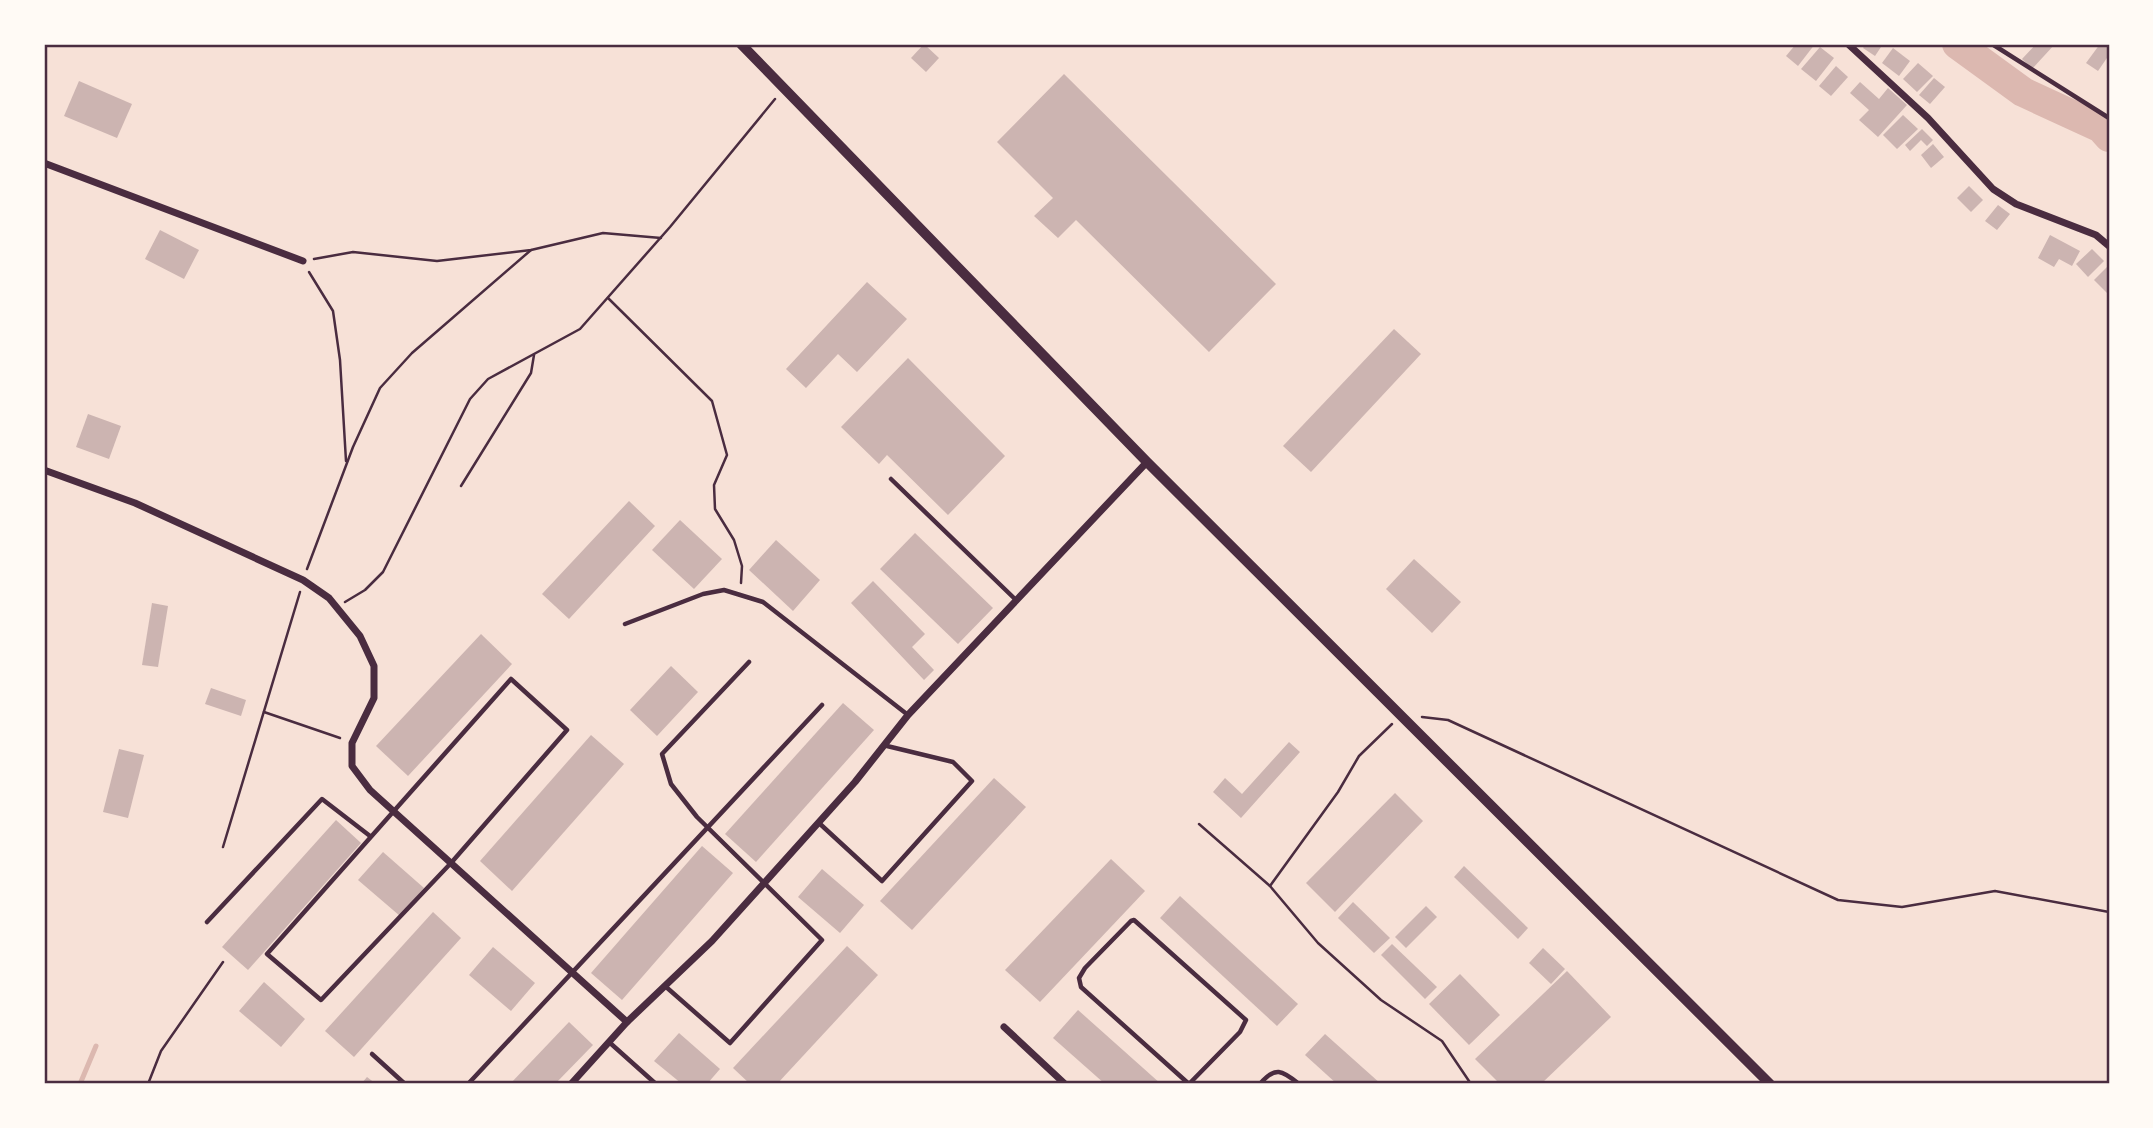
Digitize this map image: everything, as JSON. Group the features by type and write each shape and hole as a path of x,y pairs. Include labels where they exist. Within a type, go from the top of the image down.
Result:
{"street":[{"path":"741,44 1147,462 1770,1084"},
{"path":"1847,44 1919,108 1993,189 2016,204 2095,235 2109,246"},
{"path":"44,163 303,261"},
{"path":"571,1084 627,1022 712,941 887,746 908,715 1147,462"},
{"path":"44,470 135,503 303,580 337,607 360,636 374,666 374,698 352,743 352,766 370,790 627,1022"},
{"path":"1004,1027 1065,1084"}],"lane":[{"path":"1992,44 2109,118"},
{"path":"891,479 1016,600"},
{"path":"625,624 703,594 724,590 741,595 762,602 908,715"},
{"path":"664,986 730,1043 822,940 708,828 671,784 662,754 749,662"},
{"path":"511,679 567,730 451,863 321,1000 267,954 370,836 511,679"},
{"path":"468,1084 821,705"},
{"path":"819,822 882,881 972,781 953,762 887,746"},
{"path":"206,922 322,799 370,836"},
{"path":"1134,920 1246,1020 1240,1031 1189,1084 1081,988 1079,978 1085,968 1130,921 1134,920"},
{"path":"609,1042 656,1084"},
{"path":"372,1054 405,1084"},
{"path":"1260,1084 1276,1070 1285,1072 1299,1084"}],"path":[{"path":"337,607 365,590 383,572 470,400 488,379 580,329 661,238 784,88"},
{"path":"346,465 340,360 333,311 303,261 354,251 437,261 531,250 603,233 661,238"},
{"path":"223,847 303,580 346,465 380,388 422,344 531,250"},
{"path":"608,298 712,401 727,455 714,485 715,509 734,540 742,566 741,595"},
{"path":"461,486 531,373 534,355"},
{"path":"264,712 352,743"},
{"path":"1270,886 1339,792 1359,756 1401,715 1448,720 1838,900 1902,907 1995,891 2109,912"},
{"path":"1199,824 1270,886 1318,943 1345,968 1381,1000 1442,1041 1471,1084"},
{"path":"148,1084 161,1051 223,962"}],"building":[{"path":"924,44 939,58 926,72 911,58"},
{"path":"1796,44 1815,44 1798,66 1786,56"},
{"path":"1866,44 1883,44 1875,56 1863,48"},
{"path":"2036,44 2055,44 2032,69 2022,59"},
{"path":"2100,44 2109,46 2109,55 2098,71 2086,63"},
{"path":"1820,47 1834,58 1816,81 1801,69"},
{"path":"1893,48 1910,61 1899,76 1882,63"},
{"path":"1918,63 1933,76 1917,92 1903,79"},
{"path":"1836,66 1848,77 1831,96 1819,86"},
{"path":"1064,74 1276,284 1209,352 1076,220 1058,238 1034,216 1053,198 997,142"},
{"path":"1934,78 1945,87 1930,104 1919,95"},
{"path":"79,81 132,104 117,138 64,116"},
{"path":"1860,82 1879,99 1888,88 1907,105 1878,137 1859,120 1869,110 1850,93"},
{"path":"1903,115 1918,129 1897,149 1883,135"},
{"path":"1922,129 1933,140 1927,146 1921,140 1910,151 1905,145"},
{"path":"1933,144 1944,157 1931,168 1921,155"},
{"path":"1969,186 1983,200 1971,212 1957,198"},
{"path":"1998,205 2010,214 1997,230 1985,221"},
{"path":"160,230 199,250 184,279 145,259"},
{"path":"2050,235 2080,251 2072,266 2059,259 2054,267 2038,258"},
{"path":"2092,249 2104,261 2088,277 2076,264"},
{"path":"2108,266 2109,293 2108,294 2094,280"},
{"path":"867,282 907,319 857,372 838,354 806,388 786,369"},
{"path":"1394,329 1421,354 1311,472 1283,446"},
{"path":"908,358 1005,456 948,515 887,455 879,464 841,427"},
{"path":"88,414 121,426 109,459 76,447"},
{"path":"629,501 655,526 569,619 542,594"},
{"path":"680,520 722,559 694,589 652,550"},
{"path":"915,533 993,608 958,644 880,569"},
{"path":"776,540 820,580 793,611 749,570"},
{"path":"1414,559 1461,602 1432,633 1386,589"},
{"path":"873,581 925,634 912,647 934,670 924,680 851,603"},
{"path":"152,603 168,606 158,667 142,665"},
{"path":"481,634 512,664 408,776 376,746"},
{"path":"671,666 698,692 657,736 630,710"},
{"path":"211,688 246,700 241,716 205,704"},
{"path":"843,703 874,730 756,862 725,834"},
{"path":"591,735 624,764 512,891 480,861"},
{"path":"1289,742 1300,752 1241,818 1213,792 1225,778 1242,794"},
{"path":"119,749 144,755 128,818 103,812"},
{"path":"994,778 1026,807 912,930 880,901"},
{"path":"1395,793 1423,821 1335,912 1306,883"},
{"path":"336,820 361,843 248,970 222,947"},
{"path":"702,846 733,873 622,1000 591,973"},
{"path":"383,852 424,888 400,916 358,880"},
{"path":"1111,859 1145,891 1040,1002 1005,970"},
{"path":"1464,866 1528,928 1518,939 1454,877"},
{"path":"822,869 864,905 840,933 798,897"},
{"path":"1180,896 1298,1004 1277,1026 1160,918"},
{"path":"1353,902 1390,938 1374,953 1338,918"},
{"path":"1426,906 1437,917 1406,948 1395,937"},
{"path":"433,912 461,938 354,1057 325,1031"},
{"path":"1392,944 1437,987 1425,999 1381,955"},
{"path":"847,946 878,975 777,1084 750,1084 733,1068"},
{"path":"493,947 535,983 511,1011 469,975"},
{"path":"1543,948 1565,969 1551,984 1529,963"},
{"path":"1567,971 1611,1017 1541,1084 1500,1084 1475,1059"},
{"path":"1460,974 1500,1015 1469,1045 1429,1004"},
{"path":"264,982 305,1019 281,1047 239,1011"},
{"path":"1078,1010 1161,1084 1105,1084 1053,1038"},
{"path":"569,1022 593,1045 555,1084 510,1084"},
{"path":"679,1033 720,1069 707,1084 682,1084 654,1061"},
{"path":"1325,1034 1381,1084 1337,1084 1305,1055"},
{"path":"367,1077 376,1084 361,1084"}],"waterway":[{"path":"1957,44 2023,92 2101,128 2109,137"},
{"path":"80,1084 96,1046"}]}
